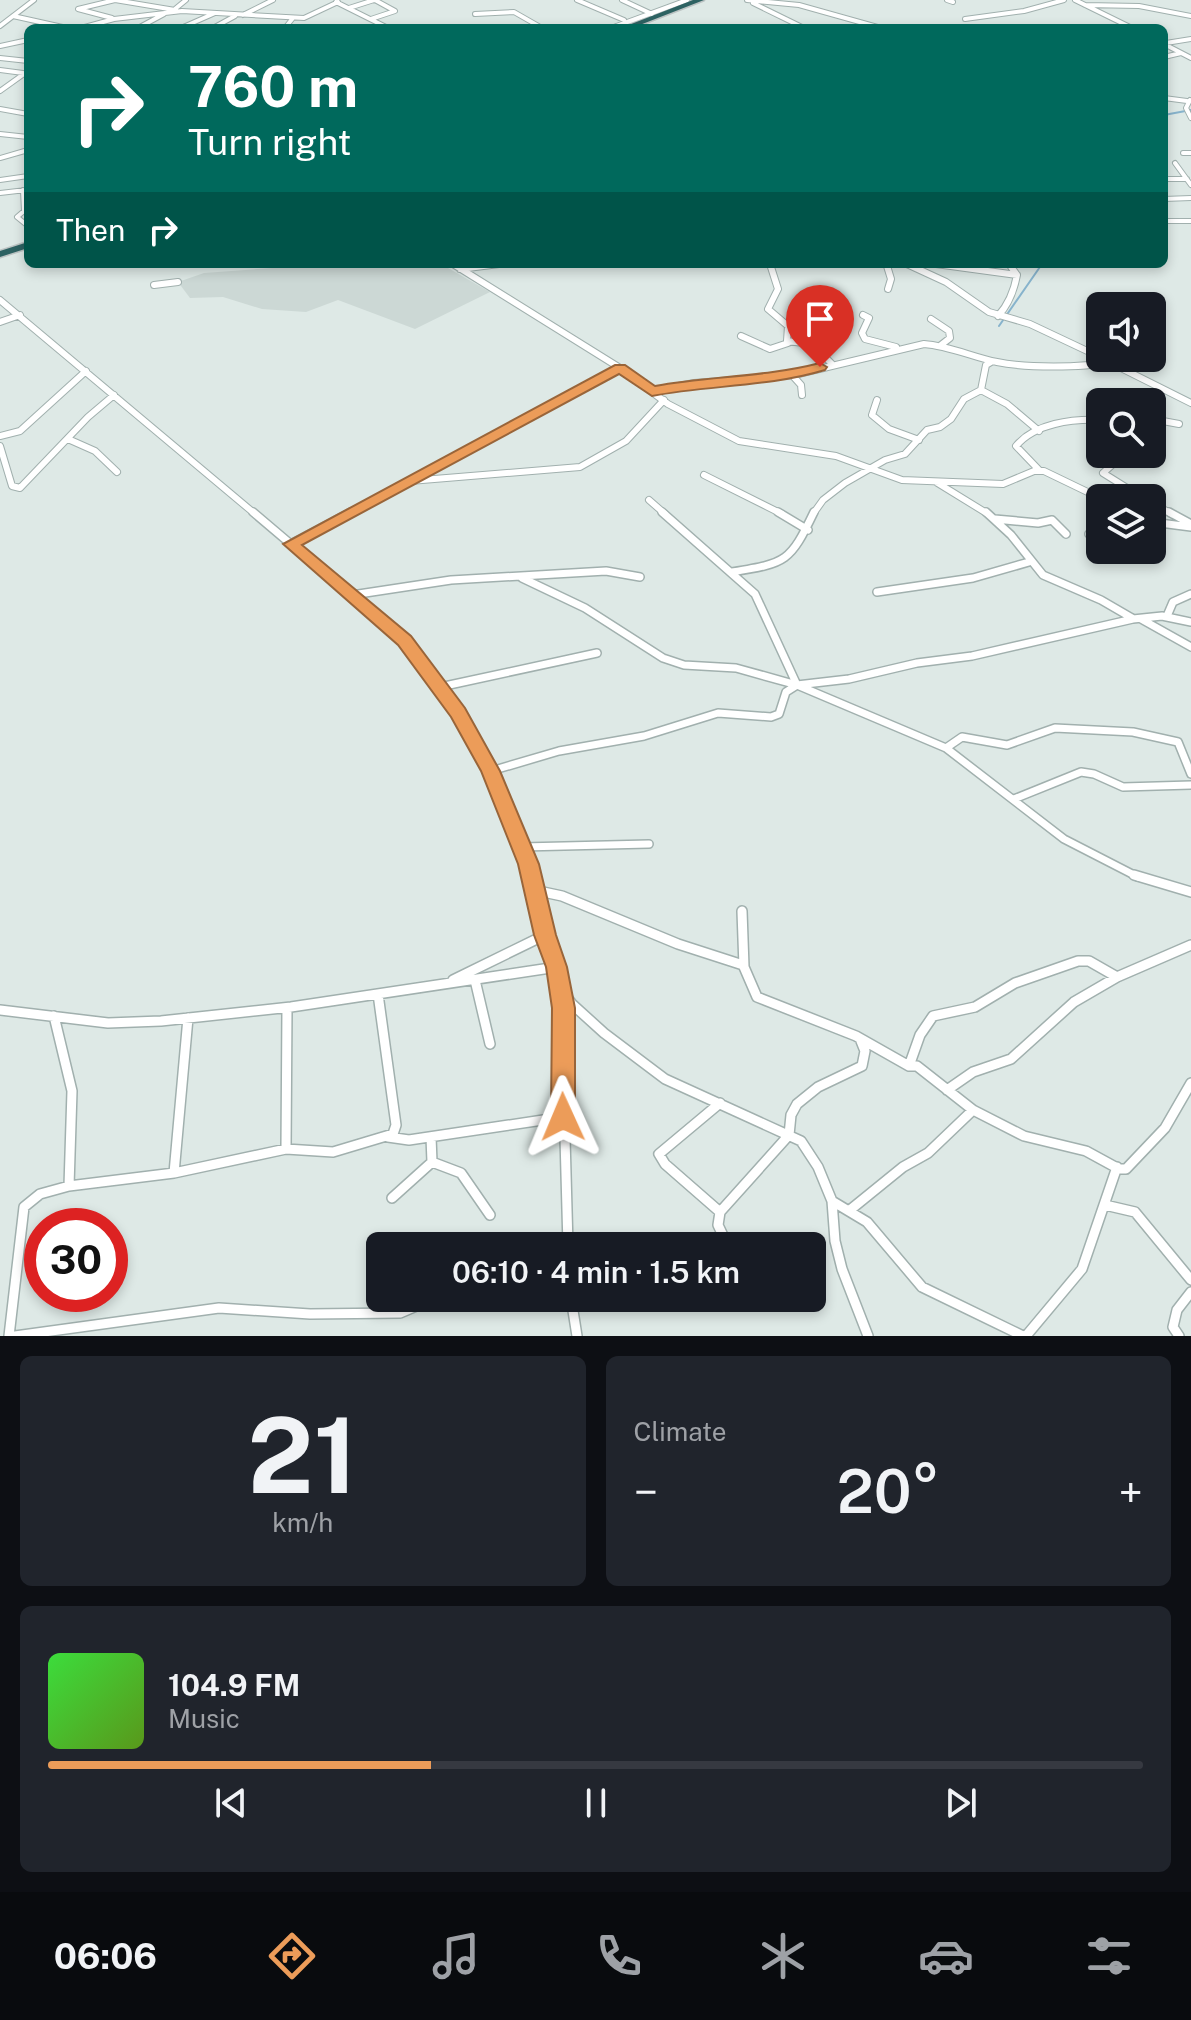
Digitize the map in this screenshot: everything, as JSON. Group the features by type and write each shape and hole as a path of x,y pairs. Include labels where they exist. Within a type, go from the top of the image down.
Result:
{"highway":[{"path":"624,24 700,0"},
{"path":"0,254 24,246"}],"street":[{"path":"25,0 33,0"},
{"path":"1,22 12,18 33,0"},
{"path":"114,19 78,9 115,0 157,2 182,11 293,18 306,17 335,1 380,24"},
{"path":"96,24 175,10 186,0"},
{"path":"265,0 272,0"},
{"path":"221,24 272,0"},
{"path":"349,8 374,0 395,11 371,19"},
{"path":"577,0 624,24"},
{"path":"622,0 652,13"},
{"path":"652,13 674,0"},
{"path":"622,24 687,0"},
{"path":"965,19 1024,11 1064,0"},
{"path":"1075,0 1124,24"},
{"path":"749,1 796,24"},
{"path":"749,1 799,5 867,24"},
{"path":"1085,5 1157,6 1191,16"},
{"path":"145,24 167,12"},
{"path":"475,14 514,12 535,24"},
{"path":"190,24 215,13"},
{"path":"12,18 45,24"},
{"path":"288,24 293,18"},
{"path":"1168,43 1191,39"},
{"path":"0,46 24,41"},
{"path":"1168,46 1191,58"},
{"path":"1168,56 1181,53"},
{"path":"0,58 24,61"},
{"path":"0,70 24,72"},
{"path":"0,91 24,73"},
{"path":"1168,98 1189,100 1188,113"},
{"path":"17,111 24,108"},
{"path":"0,109 24,113"},
{"path":"0,134 24,137"},
{"path":"0,158 24,151"},
{"path":"1183,153 1191,153"},
{"path":"1175,163 1191,185"},
{"path":"0,180 24,177"},
{"path":"0,193 24,190"},
{"path":"1168,199 1191,198"},
{"path":"1168,221 1191,221"},
{"path":"460,269 464,268"},
{"path":"771,268 778,289 768,309 788,326 788,343"},
{"path":"888,268 891,279 888,289"},
{"path":"914,268 946,282 998,316 1030,324 1086,351"},
{"path":"965,268 1017,275"},
{"path":"1012,268 1017,275"},
{"path":"460,269 620,368 664,400 739,441 836,456 890,478 1003,484 1039,470"},
{"path":"998,316 1007,307 1017,275"},
{"path":"154,285 178,282"},
{"path":"0,300 405,641 440,687 491,771 522,847 545,935 557,967 564,1008 563,1117 567,1232"},
{"path":"0,322 20,315"},
{"path":"863,315 869,318 862,333 865,339 898,348"},
{"path":"931,319 949,331 950,338 941,345"},
{"path":"741,336 761,348 775,349 788,343 812,344 833,365"},
{"path":"652,391 694,383 792,375 898,348 941,345 991,362 1086,366"},
{"path":"981,390 985,369 991,362"},
{"path":"291,544 620,368"},
{"path":"0,436 20,431 86,371"},
{"path":"1130,372 1191,403"},
{"path":"792,375 801,385 802,395"},
{"path":"981,390 1007,404 1039,431"},
{"path":"732,572 783,560 793,553 820,503 894,455 905,454 927,430 940,427 951,419 964,399 981,390"},
{"path":"0,446 12,486 17,489 114,395"},
{"path":"408,481 580,467 626,441 664,400"},
{"path":"877,400 872,415 889,429 919,440"},
{"path":"1086,421 1061,423 1016,443 1039,470 1086,492"},
{"path":"1166,422 1179,424"},
{"path":"68,439 95,451 117,472"},
{"path":"1109,468 1103,473 1121,484"},
{"path":"704,475 759,500 808,530"},
{"path":"934,481 980,506 995,519 1029,562 1053,581 1101,600 1191,647"},
{"path":"649,500 755,594 797,685"},
{"path":"1166,511 1191,526"},
{"path":"995,519 1038,523 1052,520 1066,534"},
{"path":"1166,523 1191,526"},
{"path":"877,592 928,583 981,579 1029,562"},
{"path":"352,595 451,580 606,571 640,577"},
{"path":"522,578 585,608 663,658 684,665 736,668 797,685 946,748 1064,839 1142,879 1191,892"},
{"path":"1167,616 1173,602 1191,594"},
{"path":"491,771 559,751 644,736 718,713 771,717 779,714 786,692 797,685 972,656 1137,619 1167,616 1191,622"},
{"path":"440,687 597,653"},
{"path":"946,748 962,737 1007,745 1055,728 1133,732 1174,740 1191,774"},
{"path":"1014,799 1081,772 1094,774 1123,787 1191,785"},
{"path":"522,847 649,844"},
{"path":"534,890 562,896 678,944 743,965"},
{"path":"742,911 743,965 749,988 757,997 856,1036 909,1066 917,1066 973,1110 1024,1136 1086,1151 1126,1169 1165,1128 1191,1083"},
{"path":"441,985 545,935"},
{"path":"947,1090 973,1072 1011,1059 1074,1002 1117,977 1191,945"},
{"path":"909,1066 925,1024 939,1012 975,1007 1015,983 1078,961 1089,961 1117,977"},
{"path":"0,1010 108,1023 188,1018 287,1008 557,967"},
{"path":"475,980 490,1044"},
{"path":"561,989 572,1004 636,1059 690,1092 801,1141 818,1167 832,1201 835,1241 842,1269 868,1336"},
{"path":"9,1336 24,1207 40,1194 69,1186 174,1173 286,1149 333,1152 393,1134 396,1125 378,994"},
{"path":"286,1149 287,1008"},
{"path":"54,1016 58,1039 68,1061 73,1098 69,1186"},
{"path":"174,1173 188,1018"},
{"path":"721,1232 718,1225 720,1212 789,1135 791,1115 803,1098 828,1081 862,1066 865,1051 863,1042 856,1036"},
{"path":"720,1103 659,1154 665,1164 720,1212"},
{"path":"850,1210 903,1167 928,1153 973,1110"},
{"path":"388,1137 409,1140 563,1117"},
{"path":"431,1137 432,1162"},
{"path":"392,1198 432,1162 446,1163 465,1175 490,1215"},
{"path":"832,1201 850,1210 885,1241 922,1287 1024,1336 1082,1269 1093,1229 1105,1205 1117,1167"},
{"path":"1105,1205 1135,1212 1191,1280"},
{"path":"1179,1336 1173,1327 1177,1310 1191,1292"},
{"path":"15,1336 219,1308 310,1314 402,1312"},
{"path":"572,1312 574,1334"}],"shaded area":[{"path":"272,268 448,268 490,292 415,329 338,300 306,312 262,309 223,297 190,298 178,282 204,273"}],"waterway":[{"path":"1168,114 1191,110"},
{"path":"999,326 1039,268"}],"route":[{"path":"563,1117 564,1008 557,967 545,935 529,864 491,771 458,713 422,660 405,641 291,544 620,368 652,391 694,383 794,375 820,367"}]}
